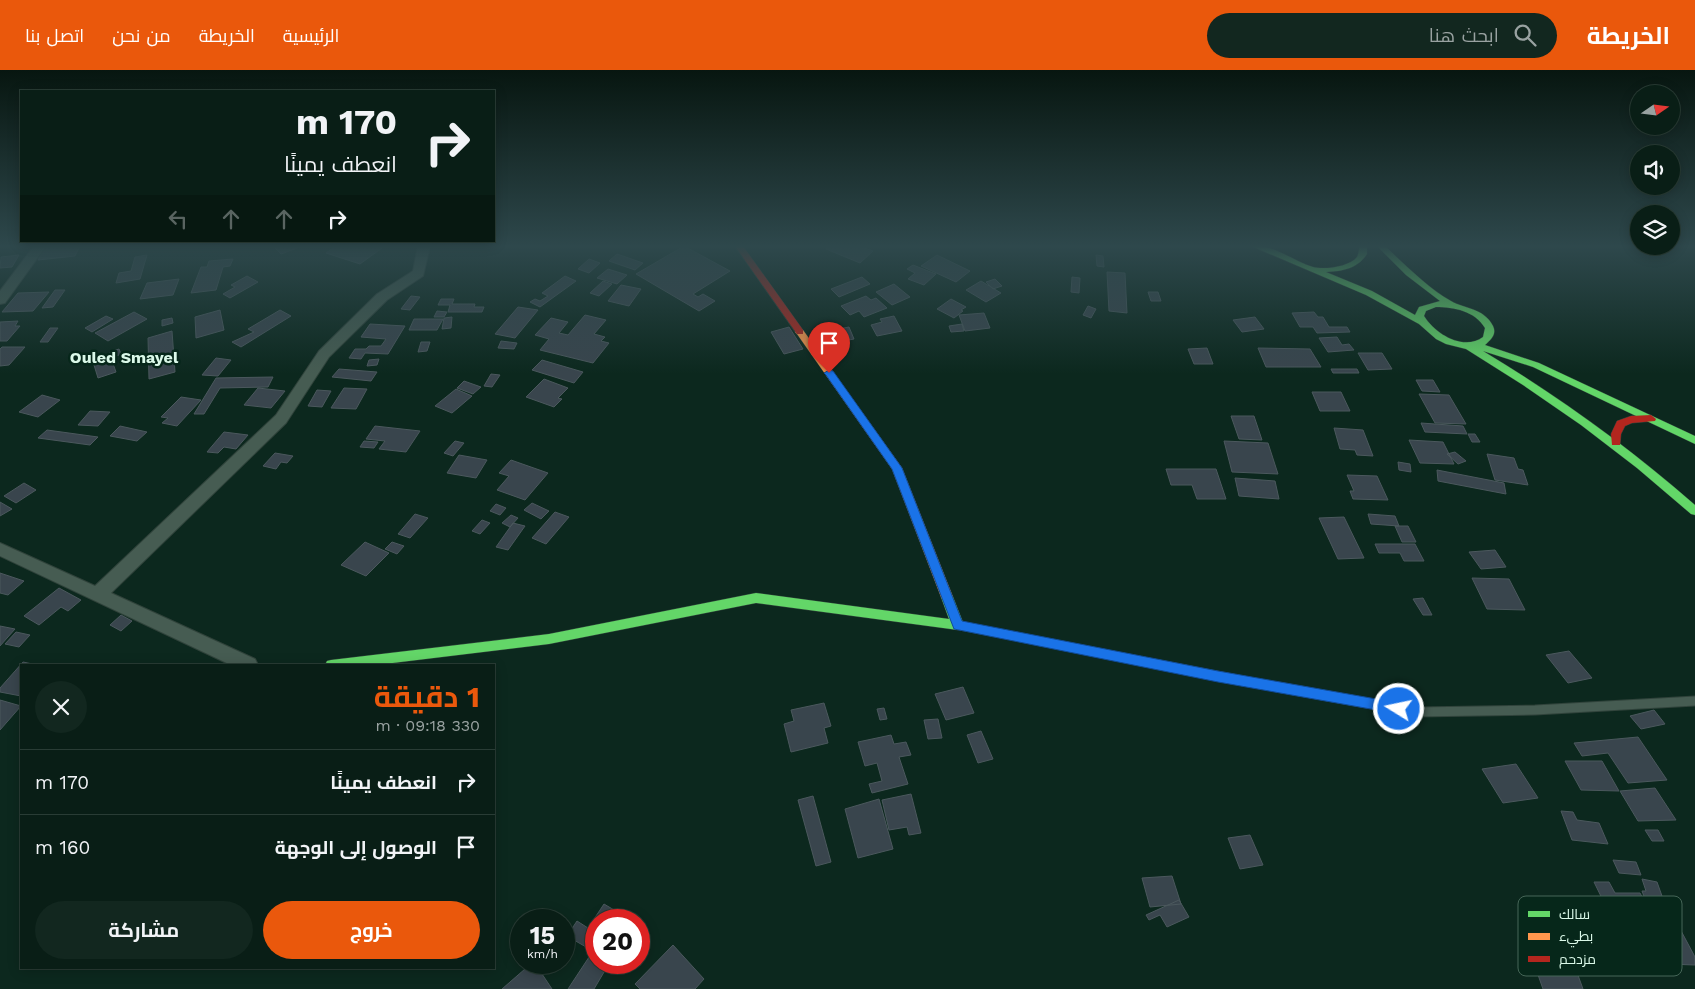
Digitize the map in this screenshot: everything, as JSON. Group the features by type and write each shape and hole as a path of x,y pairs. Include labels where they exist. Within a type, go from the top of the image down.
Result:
{"main road":[{"path":"339,664 549,639 756,598 958,625 897,468 770,289"},
{"path":"1360,289 1419,308 1450,305"},
{"path":"1414,289 1427,331 1441,339 1470,345 1536,365 1695,440"},
{"path":"1429,289 1450,305 1474,313 1500,337"},
{"path":"1370,293 1419,308"},
{"path":"1470,345 1486,340 1490,332 1489,328"},
{"path":"1470,345 1616,442 1695,511"},
{"path":"1512,346 1536,365"},
{"path":"1616,442 1615,433 1618,426 1626,421 1651,419"}],"street":[{"path":"0,300 8,289"},
{"path":"98,594 281,419 324,354 382,297 395,289"},
{"path":"0,549 248,664"}],"lane":[{"path":"958,625 1218,676 1417,712 1535,710 1695,701"}],"building":[{"path":"144,289 175,289 173,295 140,299"},
{"path":"193,289 216,289 216,290 191,293"},
{"path":"232,289 246,289 230,298 223,294"},
{"path":"548,289 565,289 540,307 530,302 535,299 540,301 548,296 542,293"},
{"path":"594,289 607,289 599,296 590,293"},
{"path":"618,289 641,289 629,306 608,301"},
{"path":"661,289 701,289 693,294 698,297 703,294 715,301 699,311"},
{"path":"831,289 858,289 839,297"},
{"path":"883,289 900,289 910,297 892,305 876,292"},
{"path":"994,289 1001,293 986,302 966,290"},
{"path":"1071,289 1079,289 1079,293 1071,292"},
{"path":"1108,289 1126,289 1127,313 1109,311"},
{"path":"55,290 65,290 53,307 42,308"},
{"path":"49,292 33,311 2,312 18,293"},
{"path":"1148,292 1158,292 1161,301 1151,301"},
{"path":"411,296 420,297 410,310 401,309"},
{"path":"866,296 871,300 876,298 887,308 864,317 859,311 850,315 841,306"},
{"path":"441,299 454,299 452,304 475,304 474,307 484,307 482,312 448,312 450,305 438,305"},
{"path":"951,299 966,307 954,318 937,309"},
{"path":"1088,306 1096,309 1091,318 1083,315"},
{"path":"518,307 538,310 515,338 495,334"},
{"path":"220,310 224,330 196,338 195,317"},
{"path":"280,310 291,316 241,347 232,342 254,332 248,329"},
{"path":"437,311 447,312 444,317 434,317"},
{"path":"134,312 147,319 108,341 95,333"},
{"path":"1314,312 1318,317 1323,317 1329,327 1347,327 1350,332 1317,333 1313,327 1300,327 1292,313"},
{"path":"984,313 990,328 965,331 959,315"},
{"path":"585,315 606,320 594,334 605,337 601,341 609,343 593,363 540,350 549,339 535,335 551,318 568,322 559,333 568,335"},
{"path":"106,316 113,319 92,332 85,328"},
{"path":"894,316 902,331 877,336 871,325 882,322 880,319"},
{"path":"452,317 451,328 442,329 444,318"},
{"path":"1255,317 1264,329 1242,332 1233,320"},
{"path":"172,318 173,323 162,326 162,320"},
{"path":"414,319 443,319 437,330 409,330"},
{"path":"18,321 15,326 20,326 7,341 0,341 0,322"},
{"path":"370,324 405,326 388,354 365,353 361,359 349,358 355,349 381,346 386,339 361,337"},
{"path":"962,324 964,331 951,332 949,326"},
{"path":"789,327 803,349 784,354 771,332"},
{"path":"849,327 854,339 827,344 822,332"},
{"path":"50,328 58,328 48,342 40,342"},
{"path":"172,331 175,372 149,379 148,338"},
{"path":"1337,337 1342,345 1349,344 1354,350 1328,352 1319,338"},
{"path":"501,341 517,343 514,349 498,348"},
{"path":"421,342 430,342 427,351 418,352"},
{"path":"2,347 25,347 9,365 0,366 0,349"},
{"path":"1207,348 1213,364 1194,364 1188,349"},
{"path":"1258,348 1310,349 1321,367 1266,367"},
{"path":"119,349 121,354 112,358 110,352"},
{"path":"1358,353 1382,353 1392,369 1368,370"},
{"path":"111,358 116,372 98,378 94,365"},
{"path":"216,358 231,360 218,376 202,375"},
{"path":"379,359 377,365 367,366 369,360"},
{"path":"542,360 583,372 574,383 532,370"},
{"path":"339,369 377,372 371,381 332,377"},
{"path":"1331,369 1357,369 1359,373 1333,373"},
{"path":"491,374 500,375 492,387 484,386"},
{"path":"273,377 268,387 220,388 204,414 194,414 216,378"},
{"path":"544,379 568,388 558,398 562,399 554,407 526,397"},
{"path":"1416,380 1433,380 1440,392 1422,391"},
{"path":"464,381 481,387 473,394 457,388"},
{"path":"258,388 285,391 271,408 244,405"},
{"path":"344,388 367,389 356,409 331,408"},
{"path":"456,389 472,396 452,413 435,406"},
{"path":"317,390 331,391 322,407 308,406"},
{"path":"1312,392 1341,392 1350,411 1320,411"},
{"path":"1419,394 1449,395 1466,424 1435,423"},
{"path":"42,395 60,400 38,417 19,412"},
{"path":"181,397 201,400 177,426 162,423 168,418 161,417"},
{"path":"90,411 110,412 98,426 78,425"},
{"path":"1231,416 1254,416 1262,440 1239,439"},
{"path":"1421,423 1463,426 1467,434 1425,432"},
{"path":"120,426 147,432 137,441 110,436"},
{"path":"375,426 420,431 406,452 379,449 385,441 366,439"},
{"path":"1334,428 1363,430 1373,456 1357,455 1355,450 1340,449"},
{"path":"47,430 98,437 90,445 38,438"},
{"path":"224,432 248,435 236,449 224,447 218,453 207,452"},
{"path":"1468,434 1475,434 1480,442 1472,442"},
{"path":"1409,440 1443,442 1454,464 1420,463"},
{"path":"364,441 378,442 374,448 360,447"},
{"path":"455,441 464,443 453,456 444,453"},
{"path":"1224,441 1268,443 1278,474 1232,472"},
{"path":"1455,452 1466,461 1458,464 1447,454"},
{"path":"275,453 293,456 287,463 281,462 276,469 263,466"},
{"path":"1487,454 1514,458 1518,469 1523,470 1528,485 1495,480"},
{"path":"459,455 487,460 476,478 447,473"},
{"path":"511,460 548,473 525,500 497,490 509,476 499,473"},
{"path":"1398,462 1410,464 1411,472 1399,470"},
{"path":"1166,469 1216,469 1226,499 1197,499 1192,485 1171,485"},
{"path":"1437,470 1504,483 1506,494 1438,481"},
{"path":"1347,475 1377,476 1388,500 1353,499 1350,491 1354,491"},
{"path":"1235,478 1275,481 1279,499 1239,496"},
{"path":"24,483 36,490 16,503 4,496"},
{"path":"0,502 12,509 0,516"},
{"path":"532,503 549,511 541,519 524,510"},
{"path":"496,504 506,508 500,515 490,511"},
{"path":"555,512 569,517 546,544 532,538"},
{"path":"415,514 428,518 410,538 398,534"},
{"path":"1368,514 1395,516 1399,526 1371,524"},
{"path":"511,515 518,518 510,527 502,523"},
{"path":"1344,517 1364,558 1338,559 1319,518"},
{"path":"482,520 490,523 480,534 472,531"},
{"path":"513,523 525,526 508,550 496,547"},
{"path":"1395,526 1408,526 1416,542 1402,542"},
{"path":"365,542 389,553 366,576 341,565"},
{"path":"392,542 404,546 397,554 385,549"},
{"path":"1375,544 1415,544 1424,561 1404,561 1400,553 1379,553"},
{"path":"1495,550 1506,567 1481,569 1469,552"},
{"path":"0,573 24,581 8,595 0,593"},
{"path":"1472,578 1509,579 1525,610 1487,609"},
{"path":"59,588 81,600 68,611 61,607 39,625 24,616"},
{"path":"1423,598 1432,615 1423,615 1413,599"},
{"path":"121,615 132,621 121,631 110,625"},
{"path":"0,626 15,629 0,646"},
{"path":"16,632 30,635 19,647 5,644"},
{"path":"1569,651 1592,678 1568,683 1546,655"},
{"path":"20,665 20,696 0,692 0,688"},
{"path":"963,687 974,713 946,720 935,694"},
{"path":"0,700 20,706 20,707 0,730"},
{"path":"824,703 831,726 824,728 828,743 791,752 784,724 794,721 791,710"},
{"path":"884,708 887,719 880,720 877,709"},
{"path":"1654,710 1665,724 1641,729 1630,716"},
{"path":"938,719 942,738 928,739 924,720"},
{"path":"981,731 993,759 978,763 967,735"},
{"path":"891,735 894,744 906,742 911,755 899,757 908,784 872,793 869,784 882,781 877,763 865,766 858,742"},
{"path":"1638,737 1667,780 1628,783 1608,753 1582,756 1574,743"},
{"path":"1565,761 1602,761 1619,791 1581,790"},
{"path":"1516,764 1538,798 1503,803 1482,769"},
{"path":"1655,788 1676,820 1638,821 1620,791"},
{"path":"911,794 921,833 909,835 907,827 889,830 882,800"},
{"path":"813,796 831,862 816,866 798,800"},
{"path":"879,799 893,849 858,858 845,809"},
{"path":"1561,811 1573,812 1577,820 1599,823 1608,844 1572,840"},
{"path":"1645,830 1658,830 1664,841 1652,841"},
{"path":"1250,835 1263,865 1240,869 1228,838"},
{"path":"1613,860 1636,862 1641,875 1619,873"},
{"path":"1172,876 1181,904 1150,907 1142,878"},
{"path":"1642,879 1657,882 1662,896 1644,896 1642,891 1646,891"},
{"path":"1594,882 1609,882 1615,893 1640,893 1642,896 1601,896"},
{"path":"1179,900 1189,917 1167,927 1160,915 1149,920 1146,915"},
{"path":"604,904 612,909 601,909"},
{"path":"577,921 585,926 585,946 575,941 575,924"},
{"path":"1682,933 1695,957 1695,965 1682,965"},
{"path":"673,945 704,979 695,989 640,989 635,984 645,974 650,974 650,969"},
{"path":"585,963 585,974 603,974 594,989 568,989"},
{"path":"519,974 542,974 552,989 502,989"},
{"path":"1538,976 1578,976 1583,989 1543,989"}],"traffic: fast":[{"path":"1359,289 1420,321"},
{"path":"1429,289 1450,305"},
{"path":"1435,304 1455,305 1482,318 1490,328 1487,339 1480,345 1470,347 1460,346 1440,337 1419,316 1422,309 1435,304"},
{"path":"1466,345 1585,422 1641,465 1695,511"},
{"path":"1474,345 1536,365 1695,440"},
{"path":"339,664 549,639 756,598 958,625 947,597"}],"traffic: slow":[{"path":"800,332 897,468 947,597"}],"traffic: jam":[{"path":"769,289 800,332"},
{"path":"1616,442 1616,434 1621,424 1631,420 1651,419"}],"district":[{"name":"Ouled Smayel","path":"124,357"}],"route":[{"path":"829,373 897,468 958,625 1399,709"}]}
